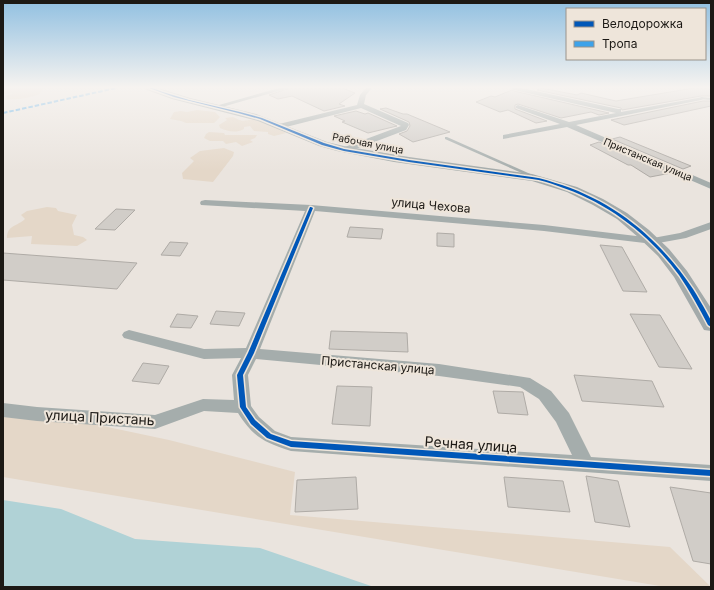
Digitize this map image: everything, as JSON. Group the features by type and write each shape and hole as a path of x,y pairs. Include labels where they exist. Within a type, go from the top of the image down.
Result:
{"street":[{"name":"Рабочая улица","path":"245,116 282,126 322,144 345,150 380,157 542,180 578,191 612,209 653,240 680,273 705,299 711,325"},
{"path":"282,126 324,116"},
{"path":"345,150 403,128 405,125 386,116"},
{"name":"Пристанская улица","path":"543,116 567,124 711,185"},
{"path":"506,137 607,116"},
{"name":"улица Чехова","path":"206,203 311,208 544,228 653,240 682,236 711,225"},
{"path":"243,407 240,375 251,353 311,208"},
{"name":"Пристанская улица","path":"129,335 204,354 251,353 439,370 524,382 545,395 563,418 585,464"},
{"name":"улица Пристань","path":"3,410 38,414 155,422 203,405 243,407"},
{"name":"Речная улица","path":"243,407 253,422 269,436 291,444 711,472"}],"lane":[{"path":"446,138 542,180"}],"shaded area":[{"path":"172,116 219,116 220,117 214,123 186,123 170,119"},
{"path":"233,117 241,121 261,121 286,133 274,136 268,134 268,132 254,131 250,126 235,131 220,128 219,125 227,120 225,118"},
{"path":"209,132 224,133 225,135 257,135 255,138 250,140 253,142 242,146 236,142 226,144 223,141 210,141 204,138"},
{"path":"224,148 234,152 233,156 213,182 183,179 182,173 194,161 190,158 200,151"},
{"path":"47,207 56,208 58,211 77,215 72,225 74,235 83,237 87,240 77,246 31,244 32,236 7,238 7,234 11,228 25,219 21,215 27,211"},
{"path":"3,406 169,440 295,472 290,515 670,547 711,587 666,587 3,477"}],"water":[{"path":"3,500 61,509 135,539 260,548 374,587 3,587"}],"building":[{"path":"334,116 374,116 397,126 368,133 342,122 345,121"},
{"path":"395,116 411,116 450,132 413,142 399,134 407,131 410,126 409,122"},
{"path":"520,116 532,116 547,121 536,123"},
{"path":"553,116 573,116 561,118"},
{"path":"633,116 667,116 624,125 611,120"},
{"path":"620,137 691,166 683,169 612,139"},
{"path":"599,142 671,173 650,177 631,165 628,165 590,145"},
{"path":"116,209 135,210 115,230 95,229"},
{"path":"350,227 383,229 381,239 347,237"},
{"path":"437,233 454,234 454,247 437,246"},
{"path":"170,242 188,243 180,256 161,255"},
{"path":"600,245 622,247 647,292 623,291"},
{"path":"3,253 137,263 117,289 3,280"},
{"path":"216,311 245,313 239,326 210,324"},
{"path":"177,314 198,316 191,328 170,327"},
{"path":"630,314 660,315 692,369 659,367"},
{"path":"331,331 407,333 408,352 329,349"},
{"path":"143,363 169,366 159,384 132,381"},
{"path":"574,375 652,381 664,407 582,401"},
{"path":"337,386 372,387 370,426 332,424"},
{"path":"493,391 523,392 528,415 498,413"},
{"path":"586,476 618,481 630,527 595,522"},
{"path":"356,477 358,509 295,512 297,480"},
{"path":"504,477 563,481 570,512 508,507"},
{"path":"670,487 711,493 711,564 693,561"}],"cycle path":[{"path":"250,116 337,148 394,158 532,178 543,180 572,190 598,202 622,216 644,233 681,275 697,299 711,325"},
{"path":"311,208 251,353 240,375 243,407 253,422 269,436 291,444 711,473"}]}
